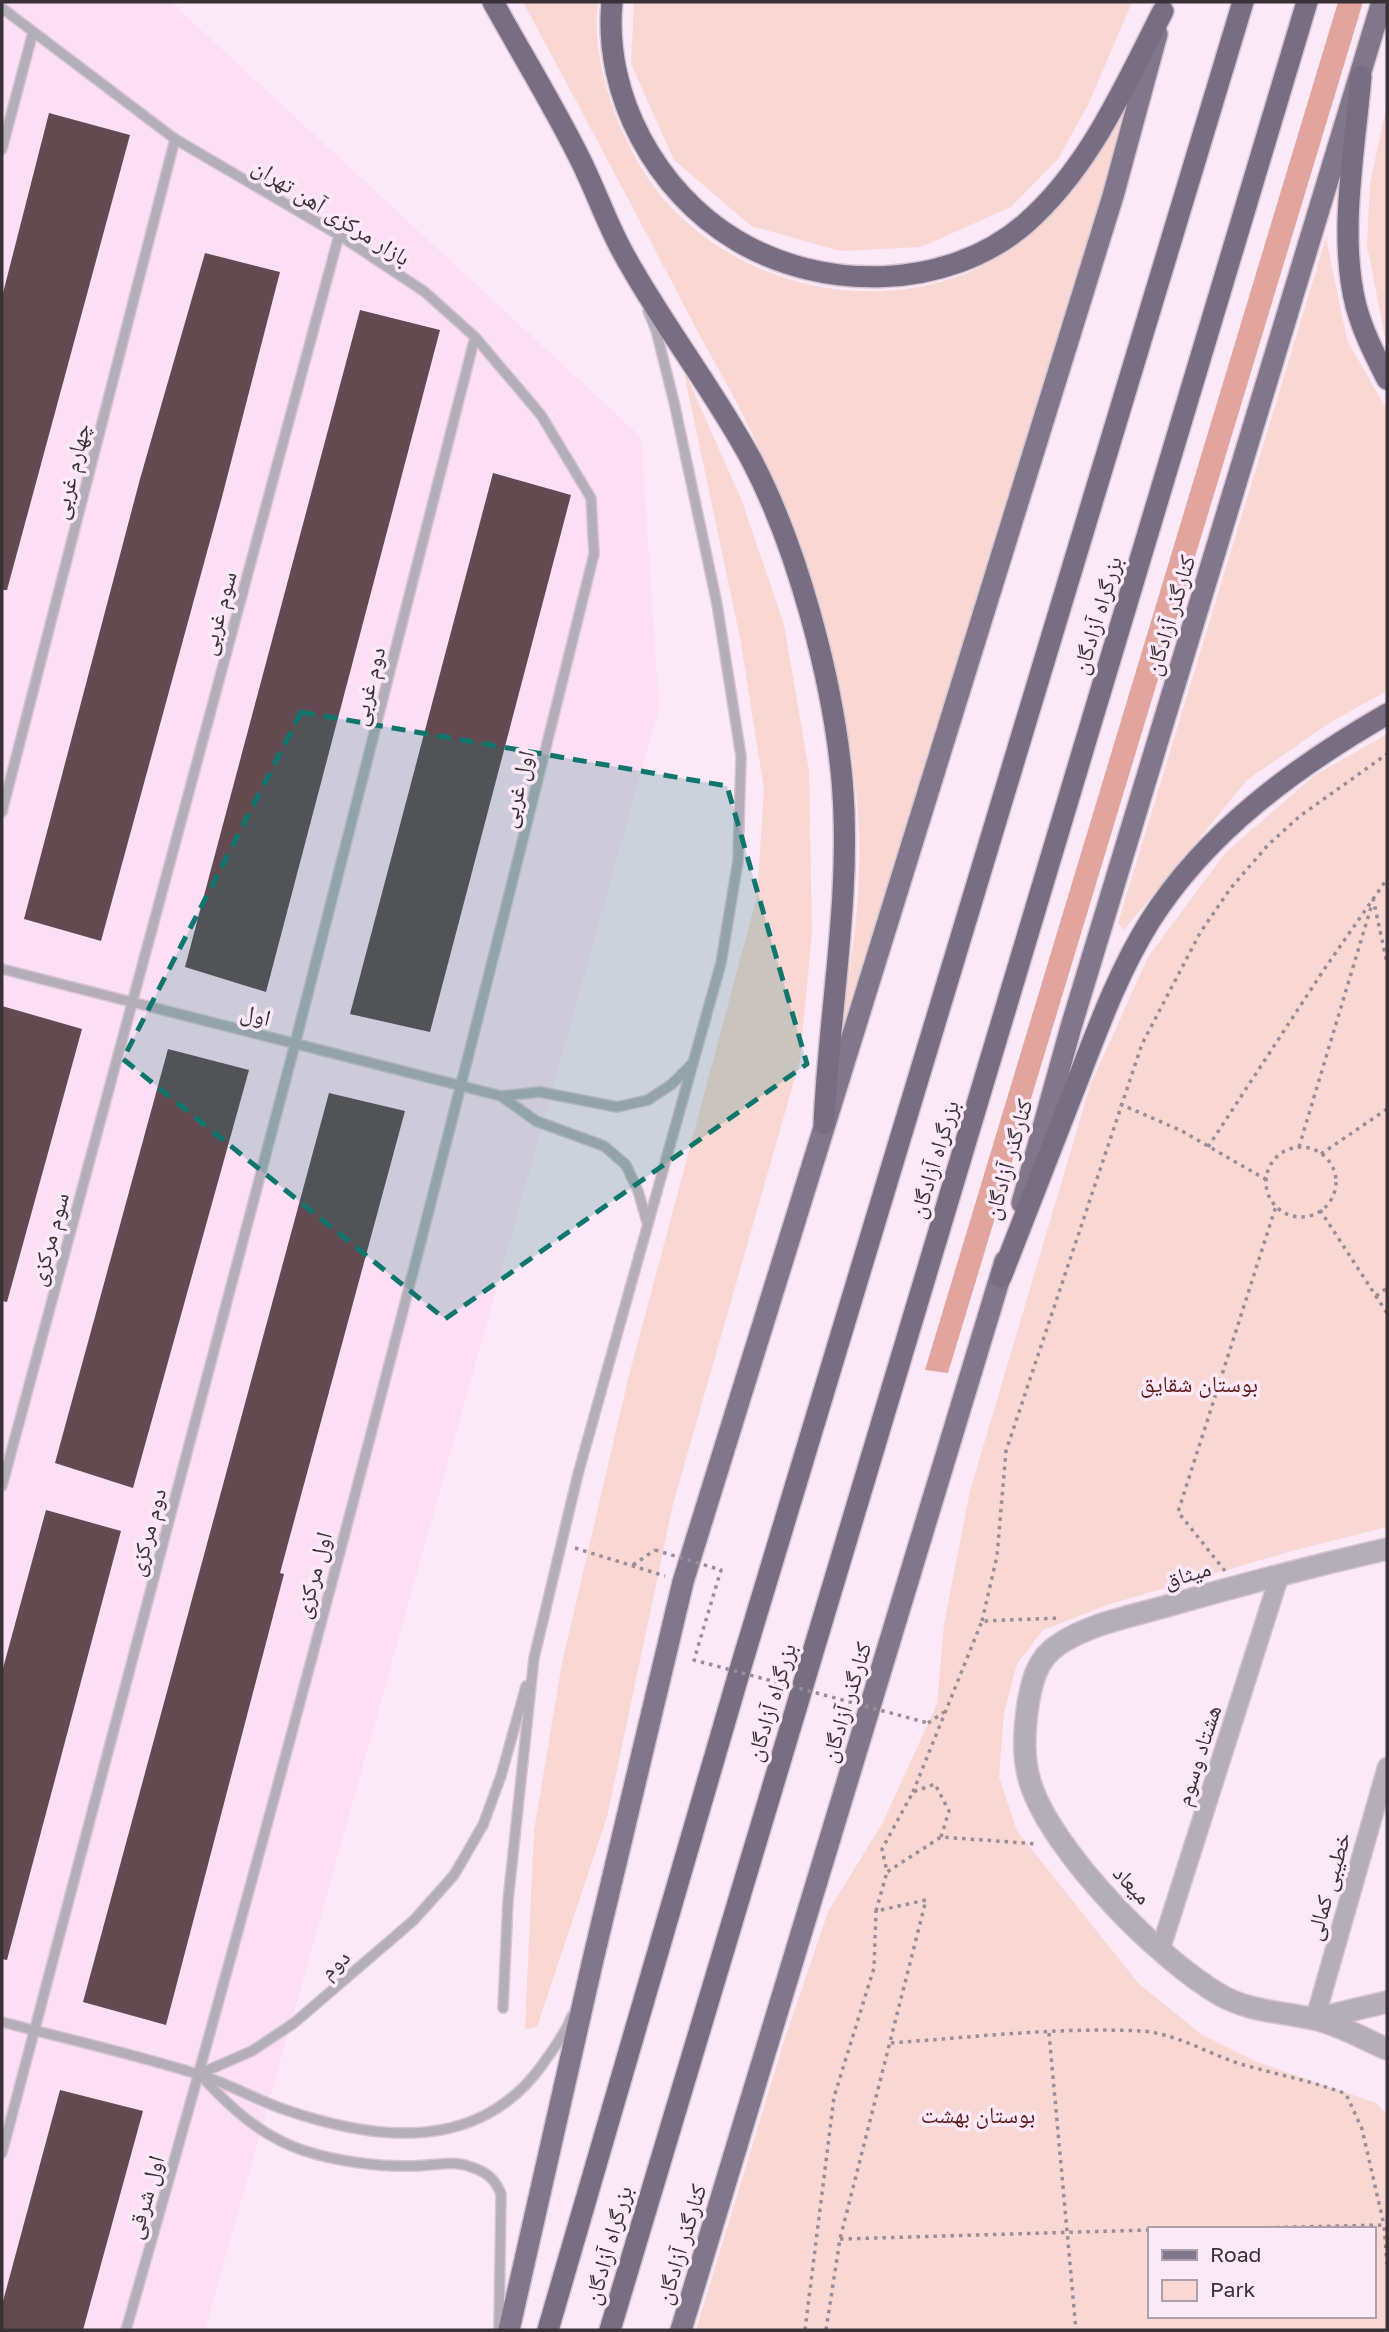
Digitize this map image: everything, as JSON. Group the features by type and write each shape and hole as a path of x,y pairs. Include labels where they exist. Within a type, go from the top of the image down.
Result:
{"highway":[{"path":"493,2 578,154 621,249 752,461 785,540 818,644 832,708 842,779 846,846 839,954 828,1042 824,1124"},
{"path":"612,2 614,53 623,92 635,127 668,180 736,240 789,263 849,277 935,271 969,259 1024,225 1070,177 1103,128 1164,7"},
{"name":"بزرگراه آزادگان","path":"548,2330 742,1663 1243,2"},
{"name":"بزرگراه آزادگان","path":"610,2330 1307,2"},
{"path":"1361,76 1348,236 1356,303 1368,342 1387,379"},
{"path":"1001,1277 1114,986 1152,918 1200,859 1251,806 1327,748 1387,713"},
{"path":"619,2330 620,2294"}],"main road":[{"name":"کنارگذر آزادگان","path":"681,2330 1001,1277 1071,1027 1382,2"},
{"path":"509,2330 592,1964 683,1583 1113,196 1164,7"}],"street":[{"name":"میثاق","path":"1030,1690 1036,1668 1056,1646 1082,1633 1280,1574 1387,1549"},
{"name":"هشتاد وسوم","path":"1160,1951 1280,1574"},
{"name":"میعاد","path":"1030,1690 1023,1741 1031,1786 1049,1824 1065,1846 1160,1951 1201,1983 1248,2008 1280,2016 1315,2019"},
{"name":"خطیبی کمالی","path":"1315,2019 1387,1767"},
{"path":"1315,2019 1387,2002"},
{"path":"1315,2019 1387,2049"}],"lane":[{"name":"بازار مرکزی آهن تهران","path":"2,8 175,139 339,235 425,292 475,337 541,415 591,498"},
{"path":"2,149 33,32"},
{"name":"چهارم غربی","path":"2,812 175,139"},
{"name":"سوم غربی","path":"132,1002 339,235"},
{"path":"503,2008 508,1901 534,1658 647,1222 721,963 738,861 741,756 717,604 656,330 621,249"},
{"name":"دوم غربی","path":"295,1044 475,337"},
{"name":"اول غربی","path":"462,1087 594,554 591,498"},
{"name":"اول","path":"2,969 501,1096 540,1092 617,1107 648,1100 672,1084 694,1062"},
{"name":"سوم مرکزی","path":"2,1486 132,1002"},
{"name":"دوم مرکزی","path":"2,2153 295,1044"},
{"name":"اول مرکزی","path":"200,2074 462,1087"},
{"name":"اول","path":"501,1096 536,1121 604,1146 626,1165 638,1191 647,1222"},
{"name":"دوم","path":"200,2074 252,2051 294,2023 414,1920 454,1875 483,1825 501,1776 534,1658"},
{"path":"2,2022 200,2074 284,2110 336,2126 388,2135 437,2132 488,2116 505,2106 537,2072 569,2023 592,1964"},
{"path":"200,2074 229,2106 258,2128 301,2149 336,2159 410,2166 468,2165 484,2171 496,2181 501,2194 499,2330"},
{"name":"اول شرقی","path":"126,2330 200,2074"}],"path":[{"path":"805,2330 834,2097 874,1968 876,1911 887,1872 882,1849 913,1792 982,1620 997,1556 1006,1451 1142,1044 1200,933 1230,889 1268,845 1300,817 1387,754"},
{"path":"1208,1147 1387,878"},
{"path":"1373,898 1387,963"},
{"path":"1299,1147 1373,898"},
{"path":"1120,1104 1182,1130 1266,1180"},
{"path":"1321,1154 1387,1109"},
{"path":"1299,1147 1321,1154 1330,1162 1336,1185 1333,1196 1321,1210 1307,1217 1295,1216 1276,1206 1269,1197 1266,1180 1271,1164 1278,1156 1299,1147"},
{"path":"1238,1586 1178,1512 1276,1206"},
{"path":"1321,1210 1387,1313"},
{"path":"1376,1296 1387,1288"},
{"path":"562,1543 683,1583"},
{"path":"632,1566 655,1550 721,1570 694,1660 928,1723 947,1710"},
{"path":"982,1620 1064,1618"},
{"path":"913,1792 935,1784 949,1811 941,1838"},
{"path":"887,1872 941,1838 1065,1846"},
{"path":"826,2330 840,2239 926,1900 876,1911"},
{"path":"891,2043 1049,2032 1145,2031 1195,2045 1242,2064 1305,2078 1346,2094 1362,2129 1384,2225 1387,2264"},
{"path":"1049,2032 1076,2330"},
{"path":"1296,2227 1384,2225"},
{"path":"840,2239 1148,2230"}],"highlighted area":[{"path":"301,712 727,786 807,1064 445,1319 123,1059"}],"shaded area":[{"path":"2,2 171,2 641,437 659,708 205,2330 2,2330"},
{"path":"1338,2 1363,2 948,1373 925,1370"}],"green space":[{"path":"523,2 598,2 600,58 614,111 640,166 678,214 712,242 751,265 793,280 836,289 881,291 925,286 967,273 1007,252 1028,237 1063,203 1092,165 1130,102 840,1043 856,915 859,837 847,724 821,614 804,559 762,454"},
{"path":"634,2 1132,2 1088,105 1058,159 1011,207 921,247 840,251 751,226 674,160 631,64"},
{"path":"1387,104 1387,348 1367,245 1370,184"},
{"path":"1326,238 1347,340 1387,410 1387,691 1331,722 1247,780 1124,930 1118,923"},
{"path":"683,368 742,501 784,625 809,771 812,932 800,1060 673,1504 607,1817 537,2027 525,2029 534,1831 562,1663 628,1379 757,896 764,789 740,638"},
{"path":"1387,734 1387,1527 1292,1551 1107,1605 1043,1630 1017,1664 1004,1713 999,1777 1017,1831 1139,1984 1201,2034 1257,2062 1376,2103 1387,2115 1387,2330 696,2330 785,2038 828,1912 883,1822 937,1704 944,1624 970,1491 1090,1086 1148,957 1226,852 1315,775"}],"building":[{"path":"49,113 130,135 7,590 2,590 2,297"},
{"path":"205,253 280,272 222,497 101,941 24,919 140,479"},
{"path":"360,310 440,330 266,992 185,967"},
{"path":"493,473 571,495 430,1032 350,1014"},
{"path":"2,1006 82,1029 7,1302 2,1301"},
{"path":"168,1049 249,1070 133,1488 55,1463"},
{"path":"329,1093 405,1111 280,1573 284,1574 166,2025 83,2002"},
{"path":"46,1510 121,1531 7,1960 2,1959 2,1672"},
{"path":"60,2090 143,2111 83,2330 2,2330 2,2305"}],"park label":[{"name":"بوستان شقایق","path":"1199,1383"},
{"name":"بوستان بهشت","path":"978,2114"}]}
